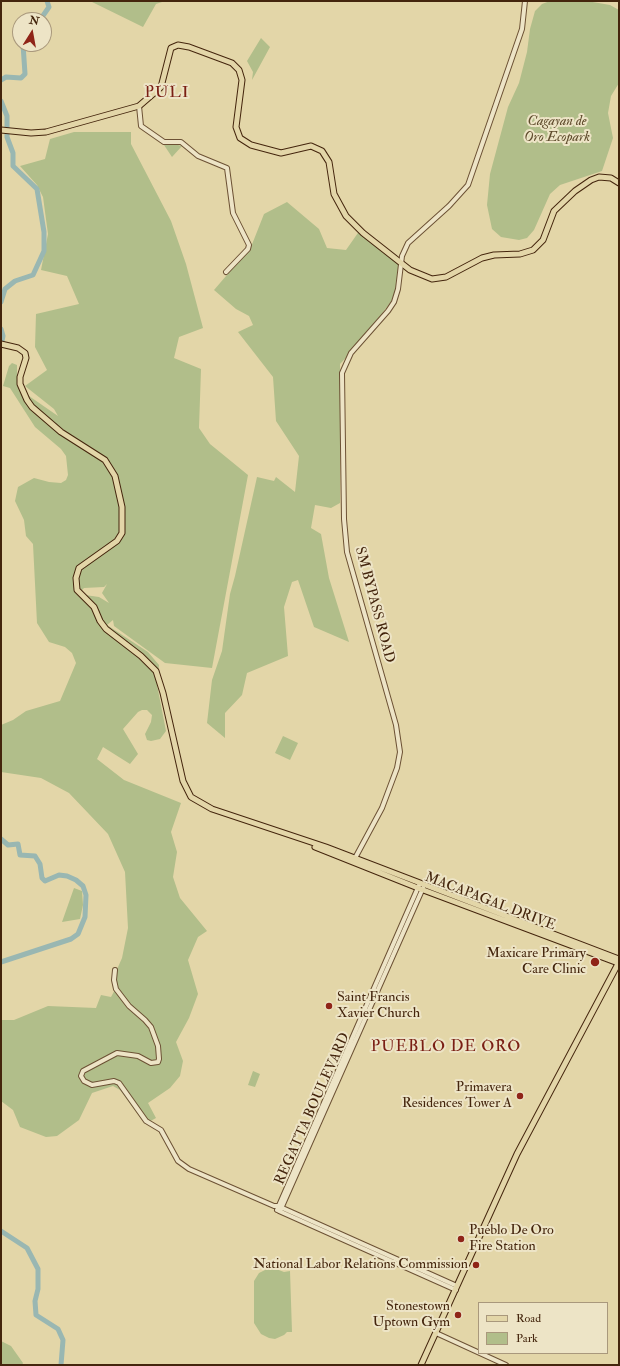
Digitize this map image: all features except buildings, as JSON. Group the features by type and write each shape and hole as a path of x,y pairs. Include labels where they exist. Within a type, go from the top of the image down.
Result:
{"main road":[{"path":"1,130 31,133 46,132 139,106 161,87 165,76 168,56 174,46 183,45 232,63 239,70 242,80 236,127 239,137 251,145 276,152 288,152 311,146 322,151 329,162 334,194 342,211 352,223 401,264 422,276 437,279 450,275 482,258 530,252 536,249 543,240 554,211 575,191 591,180 599,177 611,178 619,183"},
{"name":"MACAPAGAL DRIVE","path":"1,344 20,349 26,354 20,384 32,407 61,432 105,460 115,476 122,507 122,533 116,540 79,568 76,578 76,590 96,608 100,621 106,629 141,656 156,671 163,692 181,775 187,793 194,800 212,809 304,841 619,961"},
{"path":"421,1365 517,1154 619,961"}],"street":[{"name":"SM BYPASS ROAD","path":"354,860 380,815 399,760 399,746 396,725 348,557 344,519 342,379 344,366 351,353 388,312 394,302 401,264 408,242 458,197 468,185 522,29 525,1"},
{"path":"139,106 141,126 164,142 181,142 198,156 227,168 233,213 249,245 248,249 226,272"},
{"name":"REGATTA BOULEVARD","path":"278,1208 421,886"},
{"path":"115,970 114,980 116,989 129,1006 151,1027 158,1046 160,1059 158,1062 152,1063 138,1056 117,1053 88,1067 82,1073 82,1078 88,1084 119,1083 146,1121 161,1130 178,1161 183,1166 457,1288"},
{"path":"436,1334 478,1353"},
{"path":"481,1354 506,1365"}],"green space":[{"path":"90,1 165,1 156,4 143,27"},
{"name":"Cagayan de Oro Ecopark","path":"550,1 587,1 610,5 619,10 619,83 611,96 608,113 613,138 602,171 560,185 550,194 534,230 527,238 519,240 501,237 492,229 487,205 490,174 508,107 519,83 535,11 542,4"},
{"path":"261,38 270,47 252,80 253,72 247,61"},
{"path":"74,132 131,132 131,144 171,221 186,264 203,328 179,337 174,358 201,369 199,428 210,444 248,475 212,668 165,663 114,626 113,620 107,625 148,652 159,665 157,685 166,731 160,739 151,741 147,740 145,734 151,722 152,715 147,710 142,710 138,712 123,729 138,754 130,764 103,747 97,759 124,780 181,803 171,832 177,852 173,877 180,898 207,931 198,937 188,960 198,994 189,1018 176,1042 183,1061 180,1076 170,1088 148,1103 156,1118 145,1124 120,1090 113,1086 92,1093 79,1120 57,1136 46,1137 20,1127 13,1110 1,1101 1,1020 14,1020 48,1006 96,1008 101,995 111,997 117,986 115,974 122,958 128,928 125,872 108,834 69,793 41,778 1,772 1,725 13,720 26,711 60,701 76,663 72,653 65,647 49,642 37,623 33,544 26,536 24,520 15,501 18,487 34,478 49,482 61,483 66,480 68,475 66,456 61,449 35,427 10,388 3,386 9,366 12,363 17,365 17,385 22,396 29,396 58,416 54,409 25,386 47,370 35,347 36,314 79,304 67,276 41,270 48,234 43,197 37,185 20,166 45,159 50,139","holes":["107,584 102,593 109,603 99,597 85,595 82,590 84,588 104,587"]},
{"path":"164,145 178,145 182,146 172,157"},
{"path":"287,202 319,229 327,248 346,250 360,230 399,262 396,295 359,344 340,364 340,503 331,508 315,505 311,528 321,534 329,578 349,642 314,627 298,580 292,582 284,607 288,656 247,673 242,695 225,713 225,738 207,723 212,680 222,651 230,594 257,477 274,481 276,477 295,492 299,456 276,421 273,377 238,332 253,325 249,316 236,309 214,290 251,247 264,214"},
{"path":"283,736 298,743 290,760 275,753"},
{"path":"74,888 82,891 83,905 80,919 62,922"},
{"path":"253,1071 260,1074 255,1087 248,1085"},
{"path":"271,1267 284,1272 290,1271 292,1332 287,1332 275,1339 261,1334 254,1323 254,1281 259,1273"},
{"path":"1,1341 11,1346 23,1363 22,1365 1,1365"}],"waterway":[{"path":"46,12 49,7 47,1"},
{"path":"1,80 6,77 21,78 25,74 24,52"},
{"path":"1,101 7,116 7,137 13,153 13,166 37,189 44,232 44,251 33,275 15,281 5,289 1,302"},
{"path":"1,329 3,336 1,346"},
{"path":"1,839 8,845 18,844 20,855 35,856 40,864 42,878 45,881 59,875 67,876 76,880 83,886 86,895 85,917 78,934 71,939 1,962"},
{"path":"1,1231 27,1248 38,1269 38,1289 35,1301 36,1315 58,1329 63,1340 61,1365"}],"place":[{"name":"Maxicare Primary Care Clinic","path":"595,962"},
{"name":"Saint Francis Xavier Church","path":"329,1006"},
{"name":"Primavera Residences Tower A","path":"520,1096"},
{"name":"Pueblo De Oro Fire Station","path":"461,1239"},
{"name":"National Labor Relations Commission","path":"476,1265"},
{"name":"Stonestown Uptown Gym","path":"458,1315"}],"district":[{"name":"PULI","path":"167,94"},
{"name":"PUEBLO DE ORO","path":"446,1048"}]}
